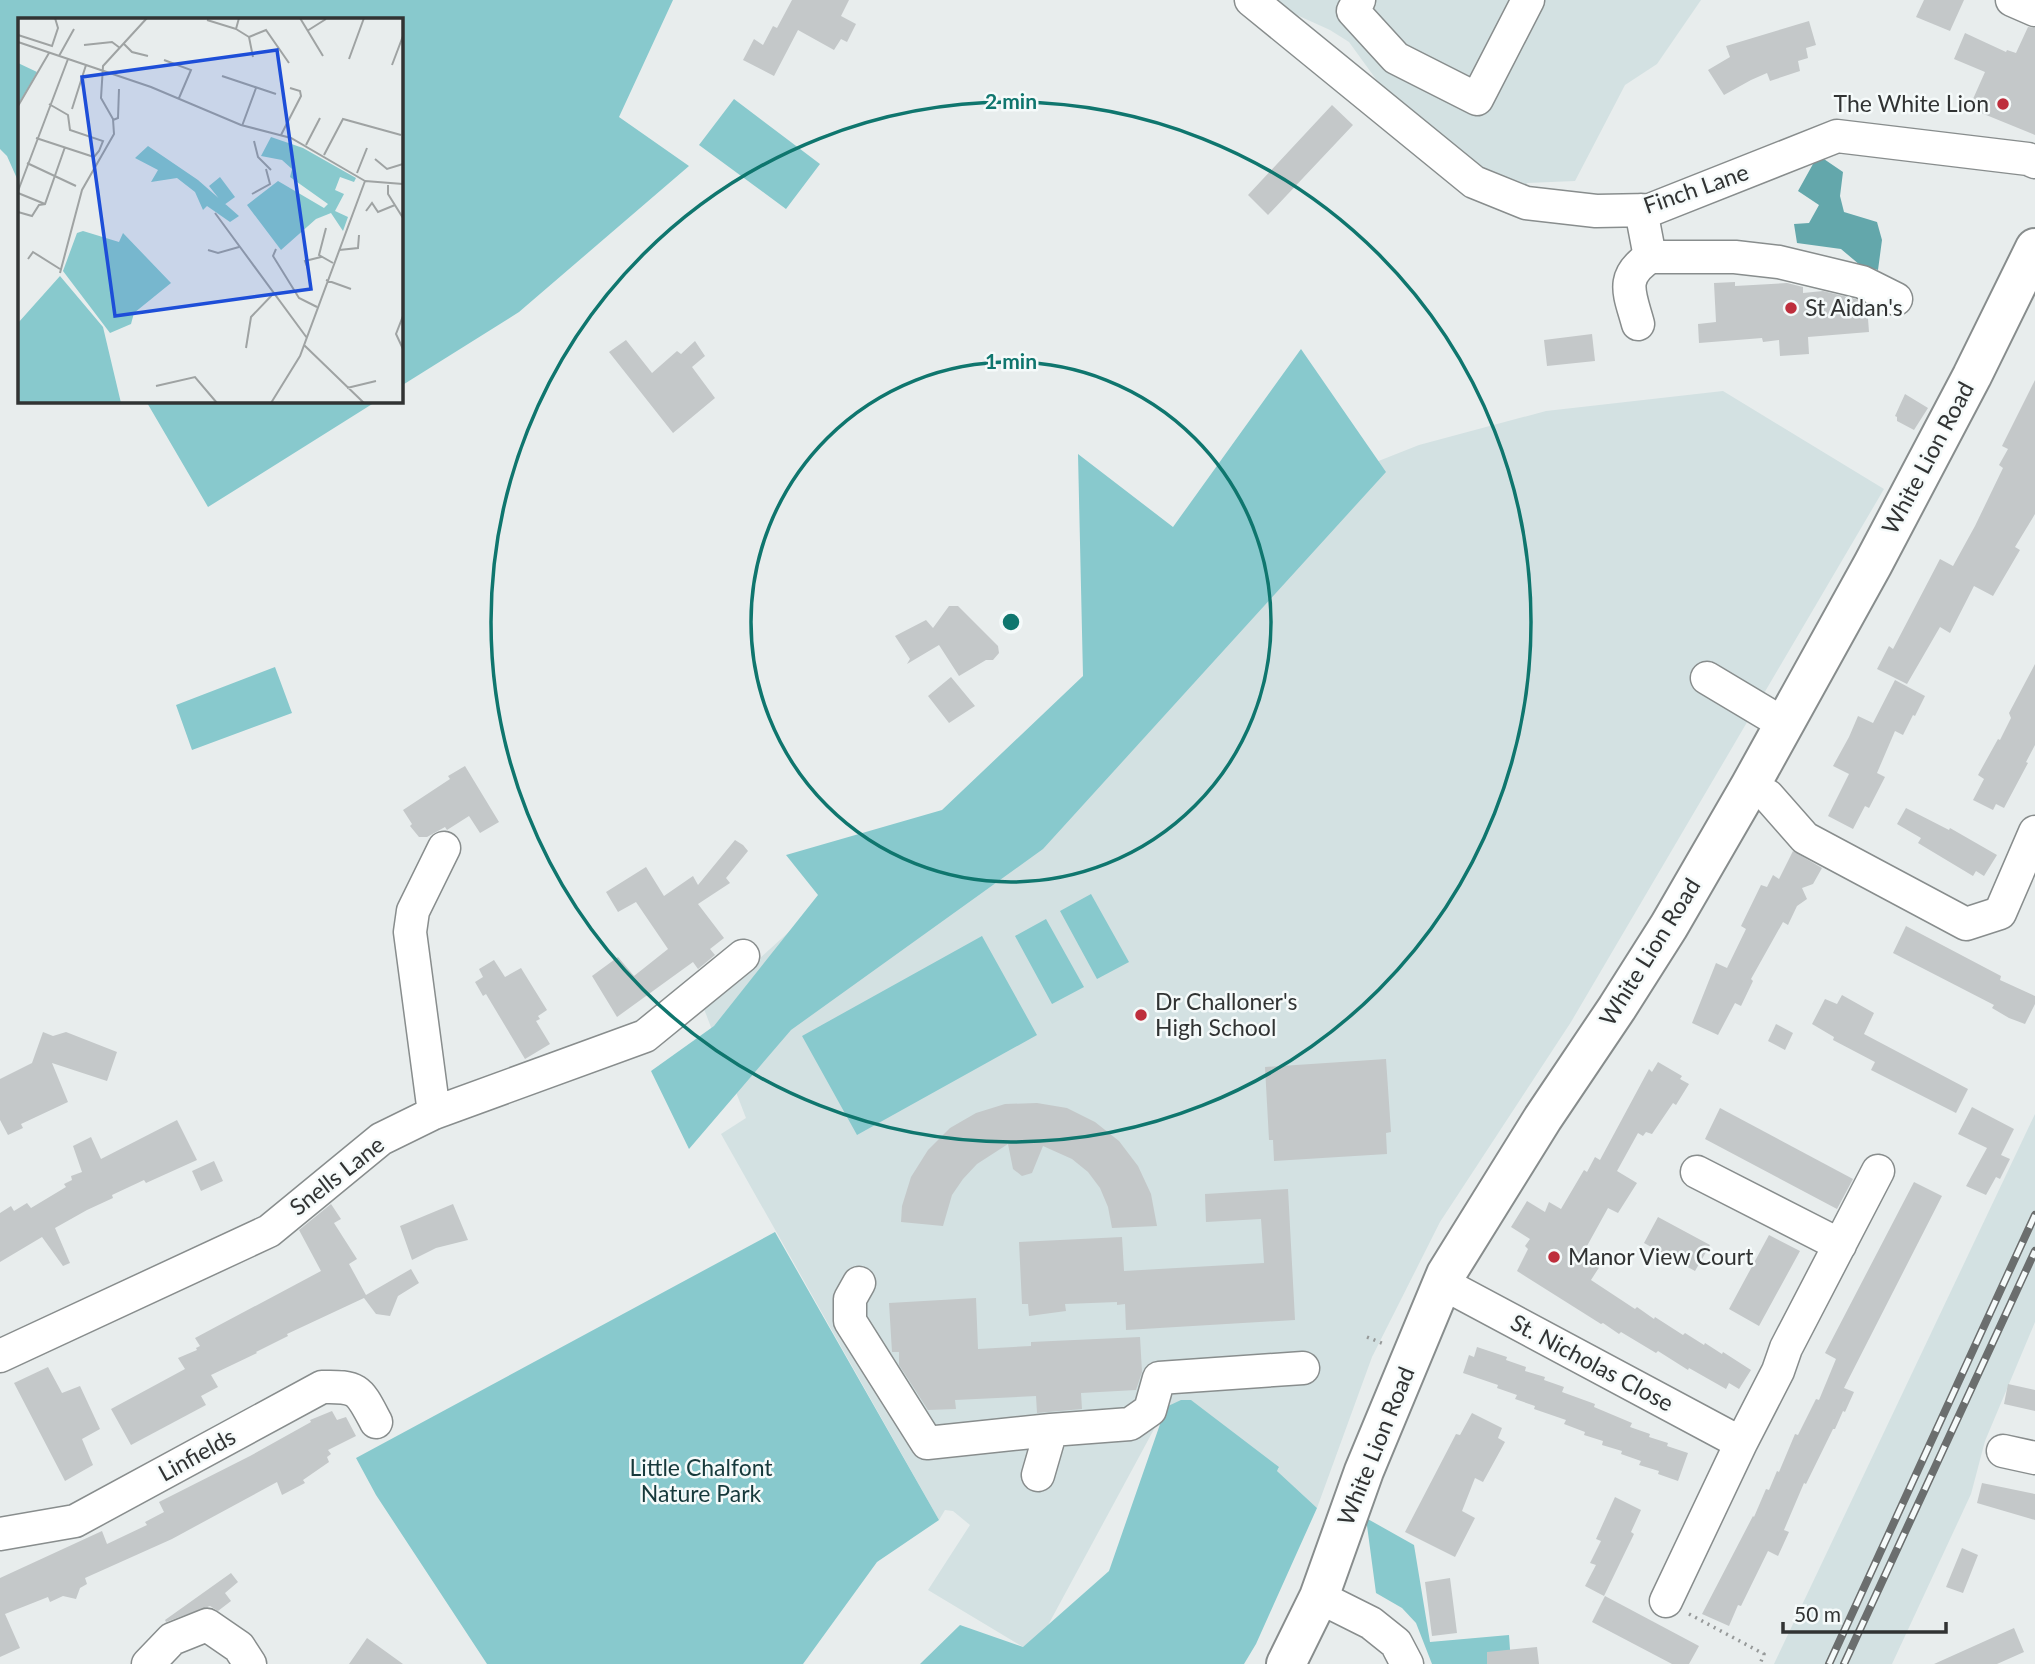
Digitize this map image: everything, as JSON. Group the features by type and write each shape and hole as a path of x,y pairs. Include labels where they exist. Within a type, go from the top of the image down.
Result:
{"main road":[{"name":"White Lion Road","path":"1286,1664 1319,1597 1364,1471 1446,1273 1543,1118 1618,1008 1750,786 1886,539 1972,376 2035,248"}],"street":[{"name":"Finch Lane","path":"1251,0 1474,182 1526,203 1596,211 1650,210 1837,136 2035,162"},
{"path":"1359,0 1353,11 1396,58 1477,99 1528,0"},
{"path":"2011,0 2035,10"},
{"path":"1641,210 1650,257"},
{"path":"1638,324 1630,290 1630,277 1641,263 1650,257 1735,257 1779,262 1862,282 1896,299"},
{"path":"1707,678 1784,723"},
{"path":"1750,786 1768,796 1805,838 1966,924 2000,913 2035,832"},
{"path":"434,1113 410,932 413,911 444,848"},
{"name":"Snells Lane","path":"3,1349 269,1231 381,1139 434,1113 645,1036 743,956"},
{"path":"1666,1601 1778,1371 1786,1348 1878,1171"},
{"path":"1697,1172 1840,1245"},
{"path":"859,1283 850,1299 850,1321 927,1443 1130,1424 1150,1410 1159,1378 1304,1368"},
{"name":"St. Nicholas Close","path":"1442,1283 1741,1443"},
{"name":"Linfields","path":"0,1534 75,1521 322,1387 345,1387 362,1395 376,1422"},
{"path":"1038,1475 1051,1430"},
{"path":"2003,1451 2035,1458"},
{"path":"1319,1597 1371,1623 1396,1643 1407,1664"},
{"path":"148,1664 172,1639 208,1625 239,1647 250,1664"}],"path":[{"path":"1666,1601 1764,1654 1760,1664"}],"shaded area":[{"path":"1269,0 1701,0 1657,64 1625,85 1575,181 1527,183 1521,193 1468,166 1386,93 1349,42"},
{"path":"1818,155 1843,172 1840,196 1844,212 1877,222 1882,240 1878,270 1860,265 1841,249 1797,243 1794,224 1809,223 1819,205 1798,191"},
{"name":"Dr Challoner's High School","path":"1723,391 1884,489 1571,1022 1440,1222 1372,1357 1317,1508 1277,1471 1279,1468 1166,1407 1033,1653 928,1590 970,1525 953,1511 945,1510 939,1520 721,1134 746,1118 704,1009 823,901 915,834 1333,479 1419,445 1546,411"},
{"path":"2035,1114 2035,1322 1985,1441 1971,1494 1892,1664 1774,1664"}],"green space":[{"path":"0,0 673,0 619,117 689,166 519,312 402,385 402,18 18,18 18,181 7,156 0,149"},
{"path":"734,99 820,164 786,209 699,145"},
{"path":"1301,349 1386,472 1043,849 791,1030 689,1149 651,1071 714,1026 818,895 786,855 942,810 1083,676 1078,454 1173,527"},
{"path":"147,402 375,402 208,507"},
{"path":"275,667 292,713 192,750 176,705"},
{"path":"1091,894 1129,962 1097,979 1060,911"},
{"path":"1046,919 1084,987 1052,1004 1015,936"},
{"path":"982,936 1037,1035 857,1135 802,1036"},
{"name":"Little Chalfont Nature Park","path":"775,1232 939,1520 877,1562 803,1664 487,1664 376,1495 356,1458"},
{"path":"1181,1400 1191,1400 1279,1467 1277,1471 1317,1508 1256,1644 1244,1664 920,1664 960,1625 1023,1647 1109,1571 1166,1407"},
{"path":"1366,1518 1414,1545 1430,1642 1509,1635 1511,1664 1432,1664 1416,1623 1402,1608 1376,1593"}],"building":[{"path":"792,0 849,0 841,16 856,24 847,42 841,39 834,50 798,30 774,76 743,60 754,39 763,45 773,26 777,28"},
{"path":"1924,0 1964,0 1950,31 1916,17"},
{"path":"1809,21 1816,45 1806,48 1808,58 1798,61 1800,71 1770,81 1767,73 1724,95 1708,70 1730,57 1726,46"},
{"path":"2028,27 2035,28 2035,135 1969,108 1985,72 1954,59 1965,33 2006,52 2016,53"},
{"path":"1332,105 1353,125 1268,215 1248,195"},
{"name":"St Aidan's","path":"1735,282 1735,286 1787,283 1803,287 1803,293 1823,291 1856,299 1867,305 1869,332 1808,337 1809,354 1780,356 1779,340 1763,342 1762,338 1699,343 1698,324 1716,322 1714,283"},
{"path":"1592,334 1595,361 1547,366 1544,340"},
{"path":"626,340 652,373 677,351 681,354 695,341 705,356 692,367 715,398 673,433 609,352"},
{"path":"2035,380 2035,514 2015,547 2020,550 1993,596 1974,586 1950,633 1940,627 1907,684 1877,669 1889,646 1893,649 1940,559 1953,566 1975,526 2003,468 1999,465 2008,449 2002,446"},
{"path":"1905,394 1928,408 1914,430 1897,421 1895,416"},
{"path":"949,606 958,606 998,646 999,653 993,660 986,660 959,676 939,645 907,664 910,659 895,636 926,620 933,628"},
{"path":"2035,664 2035,745 2004,808 1996,804 1993,810 1973,800 1984,779 1978,775 1998,739 2000,740 2011,718 2009,713"},
{"path":"951,677 975,706 949,723 928,696"},
{"path":"1895,680 1925,696 1903,735 1895,731 1877,773 1885,777 1869,808 1865,806 1853,829 1828,816 1849,774 1833,766 1858,716 1873,723"},
{"path":"465,766 499,822 480,833 469,816 447,830 445,827 427,837 419,837 410,826 412,824 403,810"},
{"path":"1906,808 1949,830 1950,828 1997,855 1984,876 1976,871 1973,876 1918,843 1921,838 1897,824"},
{"path":"735,840 748,851 726,878 730,883 698,904 724,938 710,949 715,955 698,969 693,962 617,1017 592,976 618,957 634,976 668,949 636,902 618,912 606,892 646,867 664,896 693,876 698,885"},
{"path":"1793,851 1822,868 1813,884 1802,888 1807,899 1797,906 1788,925 1783,922 1751,979 1753,981 1741,1006 1735,1003 1718,1035 1692,1023 1716,963 1727,968 1746,929 1741,926 1761,885 1767,887 1773,875 1779,879"},
{"path":"1906,926 2001,976 2000,980 2035,996 2035,1004 2025,1024 2009,1018 1992,1008 1994,1005 1893,953"},
{"path":"494,960 505,977 521,968 547,1010 538,1016 540,1019 536,1021 550,1044 525,1059 486,994 483,996 475,982 483,977 479,969"},
{"path":"1842,995 1874,1013 1864,1034 1968,1089 1956,1113 1871,1070 1875,1062 1833,1040 1834,1037 1812,1024 1825,999 1837,1004"},
{"path":"1776,1024 1793,1033 1785,1050 1768,1041"},
{"path":"43,1032 53,1036 66,1032 117,1052 107,1081 52,1063 68,1102 21,1124 23,1128 8,1135 0,1120 0,1079 32,1063"},
{"path":"1386,1059 1391,1132 1386,1133 1387,1154 1274,1161 1273,1140 1269,1140 1265,1067"},
{"path":"1658,1062 1682,1076 1680,1079 1689,1084 1652,1134 1646,1132 1643,1136 1638,1133 1617,1171 1637,1183 1618,1213 1608,1208 1582,1255 1600,1266 1591,1280 1635,1309 1637,1307 1683,1335 1685,1333 1722,1354 1723,1352 1751,1370 1739,1389 1729,1383 1726,1389 1658,1351 1656,1353 1621,1332 1619,1334 1517,1271 1530,1239 1511,1227 1527,1201 1545,1212 1549,1202 1561,1209 1584,1170 1587,1172 1595,1157 1600,1160 1649,1069 1652,1072"},
{"path":"1037,1103 1067,1108 1095,1122 1119,1141 1138,1166 1151,1194 1157,1226 1112,1228 1108,1207 1100,1188 1088,1172 1072,1159 1043,1146 1032,1173 1022,1176 1013,1169 1008,1144 977,1164 963,1179 952,1195 943,1226 901,1222 902,1206 911,1177 928,1150 950,1128 976,1113 1005,1104"},
{"path":"1972,1107 2014,1129 2001,1155 2010,1159 2000,1179 1996,1177 1986,1195 1966,1186 1987,1148 1958,1134"},
{"path":"1720,1108 1853,1179 1837,1209 1705,1139"},
{"path":"177,1120 197,1160 112,1195 113,1198 55,1228 70,1263 63,1266 42,1237 0,1262 0,1213 11,1206 14,1211 27,1203 31,1208 66,1187 64,1184 72,1180 71,1176 82,1172 73,1146 91,1137 101,1159"},
{"path":"214,1161 223,1181 201,1191 192,1171"},
{"path":"1914,1182 1942,1196 1844,1388 1854,1392 1806,1484 1804,1483 1784,1530 1789,1532 1778,1556 1768,1551 1729,1626 1702,1614 1766,1489 1769,1490 1777,1471 1779,1472 1795,1434 1798,1435 1816,1399 1819,1400 1836,1359 1825,1353"},
{"path":"1288,1189 1295,1320 1126,1330 1125,1304 1117,1305 1117,1302 1065,1304 1066,1311 1029,1316 1028,1304 1022,1304 1019,1242 1122,1237 1124,1271 1264,1263 1261,1219 1206,1222 1205,1194"},
{"path":"331,1204 341,1219 334,1223 357,1259 349,1264 366,1295 411,1269 419,1283 398,1296 390,1316 376,1314 364,1298 287,1334 288,1336 257,1353 211,1375 218,1387 201,1396 206,1405 131,1445 111,1409 185,1369 178,1358 197,1350 200,1346 195,1338 321,1271 299,1230"},
{"path":"453,1204 468,1240 436,1248 412,1260 400,1226"},
{"path":"1658,1217 1710,1245 1695,1271 1644,1243"},
{"path":"1769,1235 1800,1251 1759,1326 1729,1309"},
{"path":"976,1298 978,1349 1031,1346 1031,1342 1140,1337 1142,1372 1136,1390 1081,1393 1082,1409 1037,1413 1036,1396 955,1400 956,1409 928,1410 899,1365 899,1352 892,1352 889,1303"},
{"path":"1477,1347 1507,1357 1506,1360 1526,1367 1525,1371 1564,1387 1562,1392 1595,1404 1594,1407 1632,1423 1630,1427 1668,1443 1667,1446 1688,1453 1678,1481 1639,1465 1641,1461 1621,1454 1622,1451 1602,1445 1603,1441 1564,1424 1566,1420 1515,1399 1517,1395 1497,1388 1498,1385 1463,1373 1469,1355 1474,1357"},
{"path":"48,1367 62,1393 80,1386 100,1429 82,1439 93,1465 65,1481 14,1383"},
{"path":"2008,1384 2035,1390 2035,1411 2004,1404"},
{"path":"332,1411 337,1420 346,1417 356,1436 328,1450 331,1454 327,1457 329,1462 303,1480 305,1483 282,1495 277,1482 172,1539 85,1578 87,1584 80,1588 76,1599 63,1596 50,1602 48,1597 5,1614 20,1648 0,1657 0,1578 102,1531 107,1544 147,1525 145,1522 164,1512 159,1502 250,1456 311,1422 310,1420"},
{"path":"1472,1413 1502,1428 1498,1438 1505,1442 1483,1482 1475,1478 1462,1511 1475,1518 1455,1557 1405,1532 1456,1434 1460,1435"},
{"path":"1982,1483 2035,1494 2035,1520 1977,1503"},
{"path":"1615,1497 1641,1510 1631,1532 1634,1534 1604,1596 1585,1586 1596,1565 1590,1563 1601,1541 1596,1539"},
{"path":"1962,1548 1978,1555 1963,1593 1946,1587"},
{"path":"231,1573 238,1582 225,1593 231,1601 218,1611 210,1606 166,1622 165,1620"},
{"path":"1450,1578 1457,1633 1432,1636 1425,1582"},
{"path":"1605,1596 1699,1646 1689,1664 1672,1664 1592,1622"},
{"path":"2014,1628 2024,1652 1997,1664 1934,1664"},
{"path":"367,1638 403,1664 349,1664"},
{"path":"1537,1647 1539,1664 1487,1664 1487,1652"}],"railway":[{"path":"1829,1664 2035,1215"},
{"path":"1844,1664 2035,1251"}],"place":[{"name":"The White Lion","path":"2003,104"},
{"name":"St Aidan's","path":"1791,308"},
{"name":"Dr Challoner's High School","path":"1141,1015"},
{"name":"Manor View Court","path":"1554,1257"}]}
